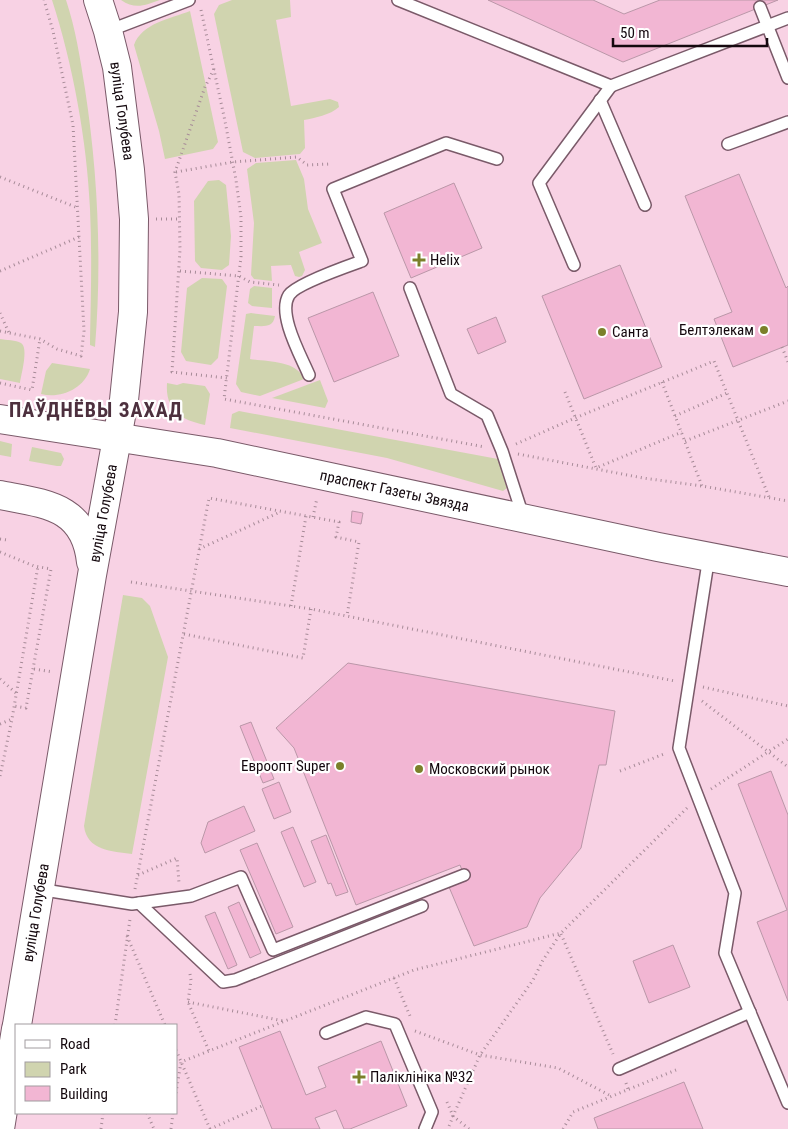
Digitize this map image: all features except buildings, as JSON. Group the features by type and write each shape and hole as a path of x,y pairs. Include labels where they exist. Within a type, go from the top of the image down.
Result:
{"main road":[{"name":"вуліца Голубева","path":"17,1024 38,889 52,818 117,437 128,365 132,321 134,219 130,170 117,66 98,0"},
{"name":"праспект Газеты Звязда","path":"0,420 216,453 788,572"},
{"path":"0,495 38,502 70,517 84,532 91,557 92,575"},
{"name":"вуліца Голубева","path":"0,1129 15,1039"}],"lane":[{"path":"398,0 611,86"},
{"path":"108,31 194,2"},
{"path":"760,7 788,78"},
{"path":"574,264 539,183 611,86 788,18"},
{"path":"600,100 645,205"},
{"path":"728,144 788,122"},
{"path":"309,374 286,318 288,295 300,287 362,260 334,189 446,143 497,159"},
{"path":"410,288 451,394 487,415 502,451 524,518"},
{"path":"709,556 679,748 735,893 726,952 788,1103"},
{"path":"38,889 135,904 191,896 241,877 272,950 464,875"},
{"path":"135,904 223,982 235,980 422,906"},
{"path":"619,1069 750,1012"},
{"path":"326,1033 366,1017 395,1024 432,1112 425,1129"}],"path":[{"path":"0,331 40,339 56,349 81,356 84,331 73,125 57,47 44,0"},
{"path":"194,2 214,69 233,162 241,223 239,276 224,399"},
{"path":"214,69 205,87 176,172 180,219 180,271 172,372 227,378"},
{"path":"176,172 233,162 297,157 307,165 331,164"},
{"path":"0,177 78,208"},
{"path":"0,271 79,237"},
{"path":"180,271 239,276 250,282 300,287"},
{"path":"0,313 10,333"},
{"path":"0,384 32,390 40,339"},
{"path":"782,348 788,362"},
{"path":"502,451 575,418 714,361 769,497"},
{"path":"662,382 702,486"},
{"path":"565,392 596,468 682,432"},
{"path":"676,416 727,393"},
{"path":"685,441 788,401"},
{"path":"115,1024 127,936 135,904 209,498 339,522 336,537 359,542 347,616"},
{"path":"199,549 278,513 278,511"},
{"path":"291,606 306,516"},
{"path":"0,539 7,540"},
{"path":"0,552 38,566 51,568 26,708 14,706"},
{"path":"0,776 12,719 38,566"},
{"path":"131,582 311,609 788,706"},
{"path":"184,634 303,658 311,609"},
{"path":"0,679 16,693"},
{"path":"688,687 788,767"},
{"path":"0,724 12,719"},
{"path":"469,1129 453,1116 480,1055 533,980 543,960 561,933 698,797 788,739"},
{"path":"620,771 679,748"},
{"path":"181,1062 414,970 561,933"},
{"path":"561,933 628,1089"},
{"path":"127,936 166,1024"},
{"path":"188,1002 285,1021"},
{"path":"395,1024 480,1055 558,1068 611,1096"},
{"path":"178,1055 210,1129 262,1106"},
{"path":"178,1081 181,1062"},
{"path":"563,1129 573,1112 676,1070"},
{"path":"101,1129 103,1114"},
{"path":"147,1114 154,1129"},
{"path":"170,1129 173,1114"}],"green space":[{"path":"52,0 66,0 75,33 85,89 93,153 98,218 95,347 90,345 91,241 86,157 78,103 60,25"},
{"path":"121,0 160,0 136,6"},
{"path":"232,0 290,0 291,17 276,20 291,106 330,99 338,102 339,107 331,112 304,120 305,148 300,154 255,158 243,152 214,14 219,5"},
{"path":"190,11 218,142 213,149 165,159 159,131 134,45 143,32 150,27"},
{"path":"296,160 304,179 308,209 322,243 299,252 305,270 302,276 295,276 291,265 271,266 272,281 254,279 251,275 254,223 247,169 256,163"},
{"path":"219,180 226,185 231,236 229,265 222,270 201,268 195,261 194,201 208,181"},
{"path":"202,278 222,279 227,286 218,358 211,365 186,361 181,352 187,288"},
{"path":"254,286 272,288 272,308 252,306 248,303 250,289"},
{"path":"246,314 275,316 270,324 254,326 250,359 288,365 295,368 304,379 260,396 241,392 236,384"},
{"path":"0,339 16,341 23,346 24,356 20,383 0,379"},
{"path":"52,363 90,369 82,382 70,391 56,395 41,394 46,371"},
{"path":"320,380 328,401 325,408 272,398"},
{"path":"167,383 205,386 210,394 205,425 182,417 176,412 169,400"},
{"path":"239,411 498,459 507,488 503,491 387,458 230,428 232,414"},
{"path":"0,441 12,444 11,457 0,455"},
{"path":"32,447 61,453 64,459 61,466 29,461"},
{"path":"123,595 142,598 150,606 168,657 132,854 109,850 95,845 86,834 84,826"}],"place":[{"name":"Helix","path":"419,260"},
{"name":"Белтэлекам","path":"764,330"},
{"name":"Санта","path":"602,332"},
{"name":"Евроопт Super","path":"340,766"},
{"name":"Московский рынок","path":"419,769"},
{"name":"Паліклініка №32","path":"359,1077"}],"district":[{"name":"ПАЎДНЁВЫ ЗАХАД","path":"96,410"}]}
